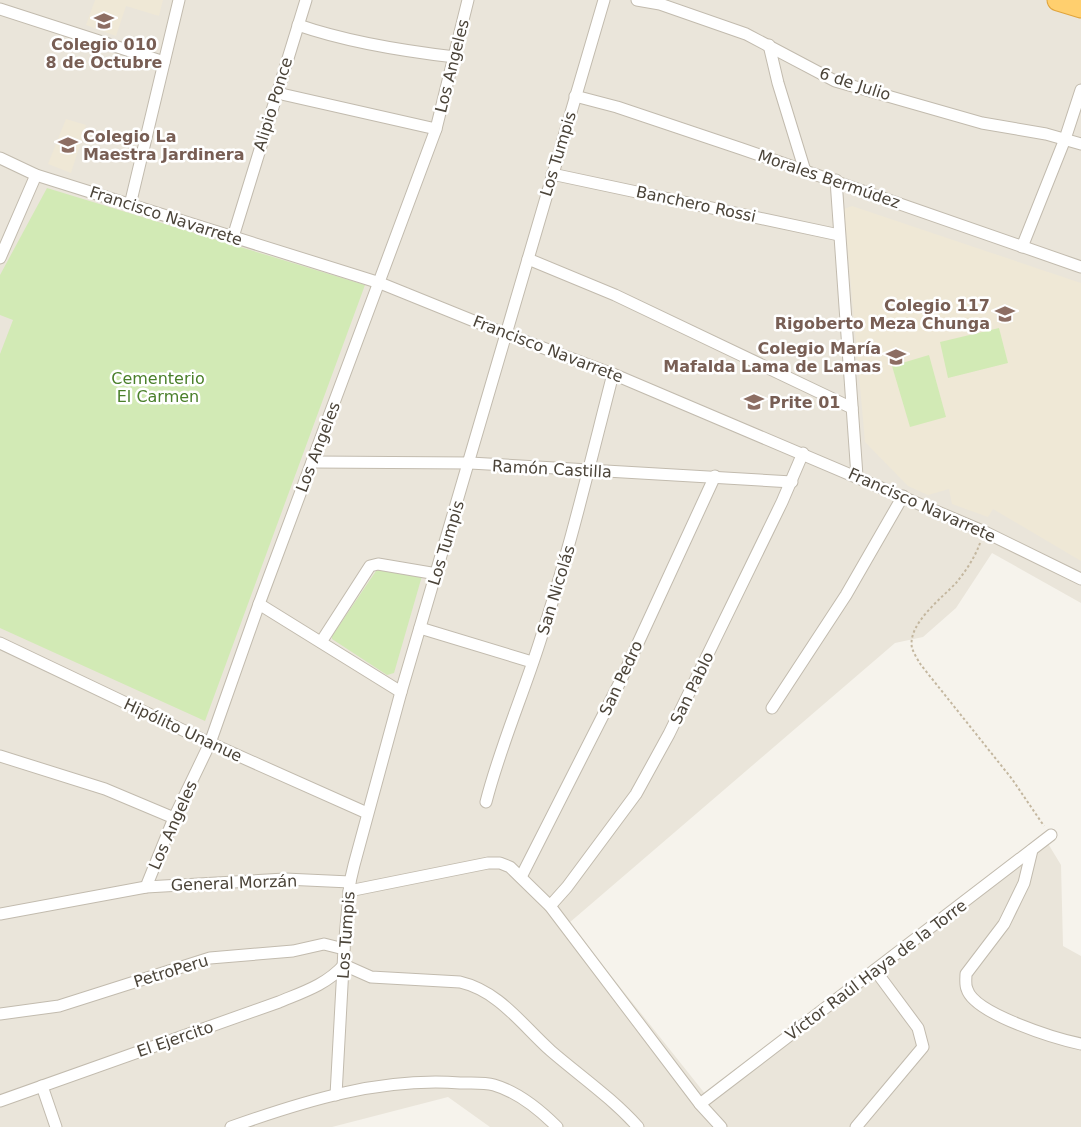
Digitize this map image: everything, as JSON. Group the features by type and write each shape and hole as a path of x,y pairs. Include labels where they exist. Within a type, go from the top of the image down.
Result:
{"highway":[{"path":"1058,0 1081,7"}],"street":[{"path":"130,205 179,0"},
{"name":"Alipio Ponce","path":"232,237 306,0"},
{"name":"Los Angeles","path":"146,887 174,818 210,743 259,604 436,129 468,0"},
{"name":"Los Tumpis","path":"336,1095 349,886 401,692 470,464 552,174 604,0"},
{"name":"6 de Julio","path":"637,0 660,4 702,17 746,34 835,81 982,122 1081,144"},
{"path":"0,9 164,62"},
{"path":"298,24 317,31 407,50 455,57"},
{"path":"768,45 805,171"},
{"path":"1022,247 1065,139 1081,90"},
{"path":"277,93 436,129"},
{"name":"Morales Bermúdez","path":"575,96 617,107 836,180 1081,267"},
{"name":"Francisco Navarrete","path":"0,158 36,174 130,205 380,283 506,334 613,374 803,452 985,532 1081,579"},
{"path":"0,258 36,174"},
{"name":"Banchero Rossi","path":"552,174 839,235"},
{"path":"836,180 857,476"},
{"path":"528,259 615,295 852,408"},
{"name":"San Nicolás","path":"486,802 579,511 613,374"},
{"name":"San Pablo","path":"550,906 568,887 636,794 670,734 792,482 803,452"},
{"name":"Ramón Castilla","path":"312,462 470,464 588,472 715,476 792,482"},
{"name":"San Pedro","path":"521,877 621,680 715,476"},
{"path":"772,708 846,595 903,496"},
{"path":"321,642 370,566 378,564 437,574"},
{"path":"259,604 401,692"},
{"path":"420,628 532,662"},
{"name":"Hipólito Unanue","path":"0,643 210,743 368,813"},
{"path":"0,756 106,789 174,818"},
{"name":"Víctor Raúl Haya de la Torre","path":"700,1104 1051,836"},
{"path":"1032,850 1024,883 1004,924 966,974 966,990 977,1003 1009,1020 1057,1039 1081,1044"},
{"path":"349,886 488,863 500,863 510,867 550,906 700,1104 721,1127"},
{"name":"General Morzán","path":"0,914 146,887 285,879 349,886"},
{"name":"PetroPeru","path":"0,1014 59,1006 192,963 218,957 293,951 324,944 344,949"},
{"path":"344,965 371,977 460,982 473,985 488,993 562,1061 620,1108 638,1127"},
{"name":"El Ejercito","path":"0,1101 279,1002 322,984 344,965"},
{"path":"856,1127 923,1047 922,1037 918,1028 875,970"},
{"path":"230,1127 282,1109 336,1095 374,1087 421,1082 494,1085 520,1097 557,1127"},
{"path":"42,1086 56,1127"}],"path":[{"path":"985,532 975,556 957,582 926,612 915,630 912,647 921,666 1012,779 1051,836"}],"shaded area":[{"path":"0,0 1081,0 1081,603 992,553 956,608 923,637 895,643 569,923 706,1095 1044,837 1061,865 1063,946 1081,956 1081,1127 490,1127 448,1097 332,1127 0,1127"},
{"name":"Colegio 010 8 de Octubre","path":"95,0 163,0 159,16 126,6 116,36 86,25"},
{"name":"Colegio La Maestra Jardinera","path":"66,119 86,125 71,173 48,164"},
{"path":"852,206 1081,283 1081,561 993,509 988,517 952,504 949,489 928,495 908,486 865,442 844,209"}],"green space":[{"name":"Cementerio El Carmen","path":"47,188 365,285 205,721 0,628 0,354 13,320 0,315 0,275"},
{"path":"999,328 1008,363 948,378 940,342"},
{"path":"929,355 946,417 910,427 892,366"},
{"path":"378,568 422,576 394,673 387,675 332,639 332,636"}],"place":[{"name":"Colegio 010 8 de Octubre","path":"104,21"},
{"name":"Colegio La Maestra Jardinera","path":"68,145"},
{"name":"Colegio 117 Rigoberto Meza Chunga","path":"1005,314"},
{"name":"Colegio María Mafalda Lama de Lamas","path":"896,357"},
{"name":"Prite 01","path":"754,402"}]}
